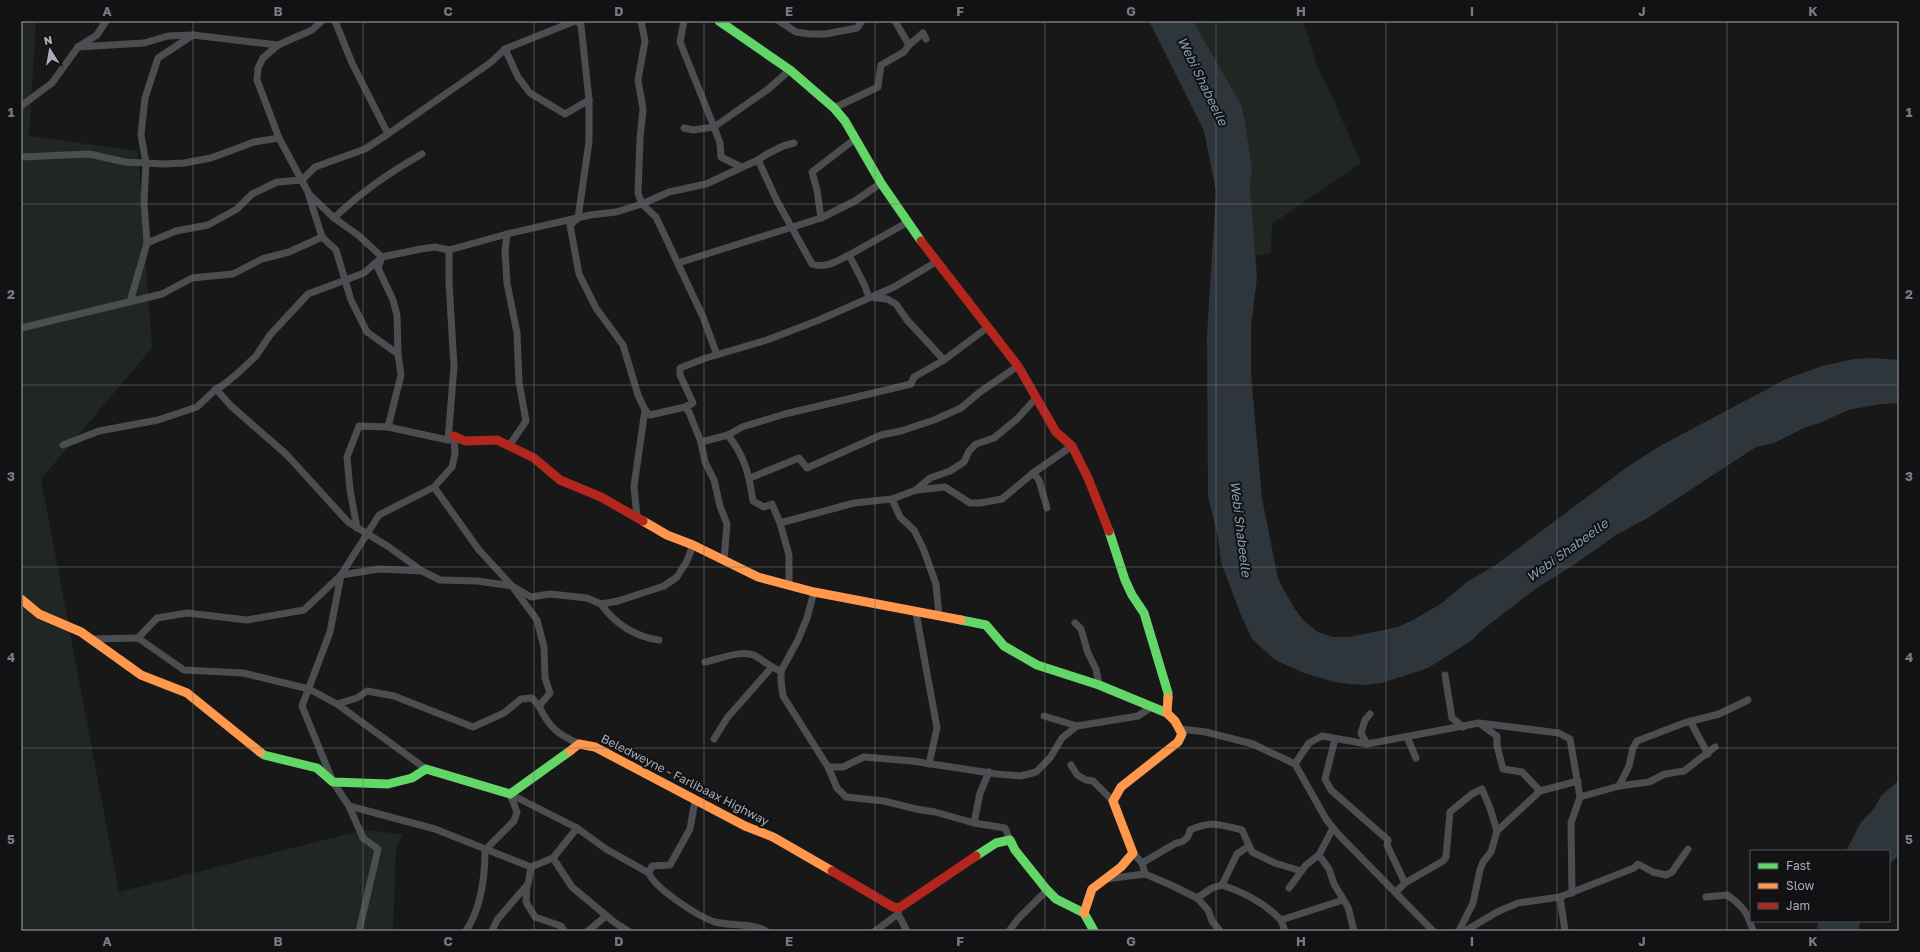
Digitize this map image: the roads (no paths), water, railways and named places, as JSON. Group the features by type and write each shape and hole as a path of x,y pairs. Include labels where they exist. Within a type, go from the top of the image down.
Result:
{"street":[{"path":"21,106 52,83 78,47 97,34 106,21"},
{"path":"322,21 312,30 278,46 263,58 258,68 257,80 279,138 309,194 322,237 336,250 351,300 367,332 398,354"},
{"path":"335,21 352,63 388,134"},
{"path":"146,243 176,231 208,225 237,209 252,194 277,182 302,180 315,167 365,149 490,63 505,48 556,24 576,21 580,25 589,100 589,142 578,218 570,225 579,274 596,308 623,346 638,395 645,410 650,415 684,407 693,403 680,375 680,368 767,340 869,298 894,287 936,262"},
{"path":"641,21 645,41 638,80 642,109 638,193 642,204 656,217 678,262 703,317 717,355"},
{"path":"684,21 680,42 720,143 721,157 741,167"},
{"path":"719,21 790,70 834,108 845,121 881,183 908,222 936,262 1018,366 1056,432 1072,446 1088,478 1107,526 1125,580 1132,595 1144,612 1168,693 1167,713"},
{"path":"779,21 796,32 817,34 857,28 862,21"},
{"path":"895,21 909,44"},
{"path":"834,108 878,87 881,65 904,52 909,44 923,33 926,39"},
{"path":"78,47 144,43 168,36 193,35 278,46"},
{"path":"130,302 146,243 144,202 146,163 141,135 145,98 158,58 193,35"},
{"path":"505,48 518,77 530,93 565,114 589,100"},
{"path":"684,128 693,130 714,127 767,90 790,70"},
{"path":"21,157 89,154 125,162 184,163 211,158 254,142 279,138"},
{"path":"821,218 817,190 812,172 855,139"},
{"path":"63,445 99,431 158,420 198,407 216,388 222,386 256,356 270,335 308,294 364,273 382,257 435,247 449,250 507,234 578,218 616,212 642,204 669,192 706,184 758,160 782,146 794,143"},
{"path":"334,218 383,177 422,154"},
{"path":"758,160 790,227 812,264 822,266 829,264 908,222"},
{"path":"678,262 821,218 855,201 881,183"},
{"path":"309,194 334,218 358,235 382,257"},
{"path":"507,234 505,251 508,283 518,333 519,382 526,421 509,446"},
{"path":"21,328 162,294 192,278 232,274 262,259 289,252 322,237"},
{"path":"138,638 157,618 187,613 247,620 304,610 340,575 379,515 434,487 452,466 455,454 451,438 454,367 449,282 449,250"},
{"path":"848,255 864,284 869,298"},
{"path":"382,257 378,268 393,300 397,315 398,354 401,375 388,427"},
{"path":"869,298 887,299 896,304 907,320 944,360"},
{"path":"701,442 728,435 742,427 785,414 911,384 914,377 944,360 988,327"},
{"path":"750,478 799,458 807,468 881,435 901,431 934,420 961,408 980,392 1018,366"},
{"path":"216,388 231,406 287,455 348,522 367,535 389,547 422,571 440,580 478,580 512,586 531,597 550,594 586,598 601,604 610,616 626,628 646,638 659,640"},
{"path":"916,490 930,478 950,471 964,462 969,450 976,444 994,438 1017,419 1036,398"},
{"path":"684,407 689,412 701,442 705,462 714,480 720,506 727,524 724,560"},
{"path":"637,517 634,486 645,410"},
{"path":"357,528 350,490 347,457 359,426 388,427 465,441 497,440 534,458 560,480 582,491 601,497 667,534 758,576 788,586 814,592 916,613 986,625 1004,646 1024,659 1037,665 1099,686 1150,708 1167,713 1175,721 1182,734"},
{"path":"728,435 739,450 750,478 753,501 764,507 772,504 780,522 789,555 788,586"},
{"path":"780,522 854,503 892,499 916,490 945,487 970,503 980,503 1002,499 1033,473 1072,446"},
{"path":"1033,473 1038,480 1047,508"},
{"path":"434,487 479,550 512,586 537,620 544,647 545,678 550,693 540,706"},
{"path":"892,499 900,517 914,530 923,548 936,584 939,616"},
{"path":"601,604 618,601 664,586 676,577 687,561 693,545"},
{"path":"340,575 379,569 422,571"},
{"path":"340,575 330,632 302,706 333,782 349,806 364,838 378,849 359,931"},
{"path":"814,592 807,618 798,640 782,671 783,696 828,767 837,788 846,797 884,801 935,812 974,823 1005,828 1016,850 1047,890 1056,899 1084,913 1094,931"},
{"path":"21,599 39,614 81,632 141,675 187,693 264,755 317,768 333,782 388,784 412,778 426,769"},
{"path":"916,613 936,728 929,764"},
{"path":"1075,623 1081,629 1088,653 1096,669 1099,686"},
{"path":"91,639 138,638 184,670 243,673 309,689 337,704 426,769 510,794 576,828 606,849 649,873 652,881 684,907 714,922 737,928 766,931"},
{"path":"705,662 746,654 756,656 771,668 782,671"},
{"path":"714,739 727,718 771,668"},
{"path":"1445,675 1452,718 1463,727"},
{"path":"337,704 357,698 367,691 394,696 473,727 504,713 521,699 532,698 540,706 545,718 558,734 579,744 510,794"},
{"path":"1619,786 1629,766 1633,748 1637,741 1690,721 1719,714 1748,700"},
{"path":"1044,716 1077,726 1138,716 1150,708"},
{"path":"1367,744 1361,733 1365,720 1370,714"},
{"path":"1690,721 1708,754"},
{"path":"1479,723 1497,736 1497,746 1503,769 1522,772 1540,791"},
{"path":"1295,764 1309,743 1322,736 1367,744 1479,723 1558,733 1570,739 1580,797 1571,822 1572,893"},
{"path":"828,767 843,766 864,757 912,760 929,764 1021,776 1036,772 1050,758 1062,738 1077,726"},
{"path":"1113,801 1121,787 1178,742 1182,734 1181,729 1206,732 1253,744 1295,764 1332,828 1433,931"},
{"path":"1407,737 1416,758"},
{"path":"1335,739 1325,779 1331,790 1388,840 1387,845 1405,883"},
{"name":"Beledweyne - Farlibaax Highway","path":"579,744 595,747 695,801 745,826 773,837 898,911"},
{"path":"1580,797 1619,786 1649,782 1665,774 1684,772 1715,747"},
{"path":"1071,764 1077,774 1086,780 1093,781 1113,801 1129,839 1133,853 1142,863 1145,874"},
{"path":"974,823 980,792 989,772"},
{"path":"1459,931 1473,903 1480,870 1483,862 1491,852 1497,831 1540,791 1578,781"},
{"path":"1396,892 1405,883 1444,861 1446,857 1450,812 1472,794 1482,789 1497,831"},
{"path":"466,931 474,919 485,872 485,850 514,821 517,812 510,794"},
{"path":"649,873 652,866 670,865 690,830 695,801"},
{"path":"349,806 435,829 531,867 553,858 576,828"},
{"path":"1142,863 1162,850 1176,843 1181,843 1186,839 1190,830 1209,824 1222,824 1242,830 1252,852 1261,858 1301,871"},
{"path":"1289,888 1306,865 1319,856 1332,828"},
{"path":"875,931 898,911 985,850 996,843 1010,840"},
{"path":"1222,886 1237,854 1249,846"},
{"path":"1465,931 1497,912 1518,903 1560,897 1634,868 1638,864 1653,872 1666,875 1672,872 1688,849"},
{"path":"1084,913 1092,890 1120,867 1133,853"},
{"path":"1319,856 1329,869 1343,900 1348,907 1354,931"},
{"path":"553,858 572,887 606,916 628,931"},
{"path":"531,867 526,902 535,917 560,926 564,931"},
{"path":"1104,879 1145,874 1171,885 1197,898 1208,910 1212,922 1220,931"},
{"path":"492,931 497,920 528,884"},
{"path":"1197,898 1212,888 1222,886 1249,897 1274,913 1281,920 1285,931"},
{"path":"1009,931 1018,919 1047,890"},
{"path":"1706,897 1727,895 1734,900 1745,909 1753,931"},
{"path":"1560,897 1565,931"},
{"path":"1281,920 1343,900"},
{"path":"898,911 907,931"},
{"path":"588,931 606,916"}],"water":[{"name":"Webi Shabeelle","path":"1149,21 1193,21 1241,104 1252,169 1250,187 1257,278 1251,326 1251,374 1262,498 1278,579 1294,608 1304,621 1318,632 1333,637 1349,637 1398,627 1413,620 1442,603 1467,582 1497,564 1630,465 1660,446 1786,379 1822,366 1854,359 1871,358 1899,360 1899,403 1881,404 1848,410 1820,423 1804,428 1774,443 1756,447 1646,519 1616,535 1575,564 1534,590 1482,630 1471,641 1428,668 1382,683 1366,685 1334,682 1304,673 1275,660 1252,639 1240,613 1221,562 1218,537 1208,496 1207,335 1216,191 1204,131"},
{"path":"1899,780 1899,855 1890,864 1890,850 1847,850 1861,822 1873,810 1881,796"},
{"path":"1818,922 1860,922 1859,931 1817,931"}]}
